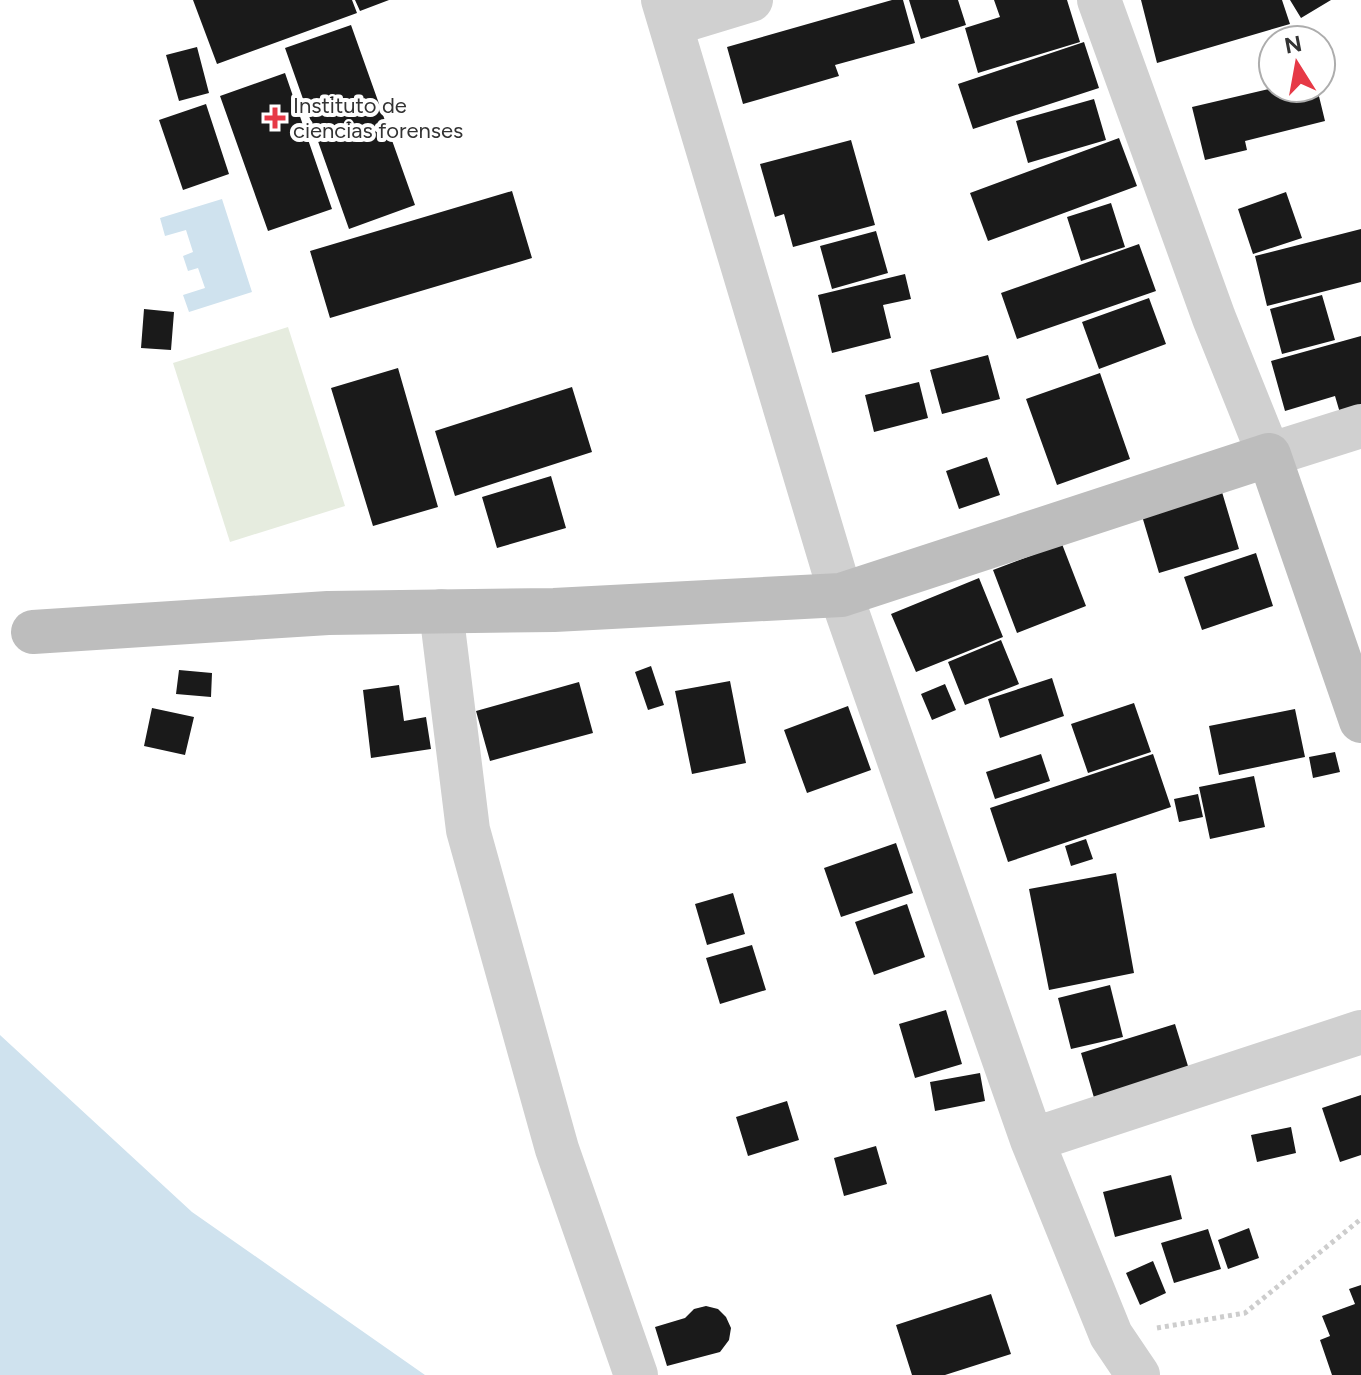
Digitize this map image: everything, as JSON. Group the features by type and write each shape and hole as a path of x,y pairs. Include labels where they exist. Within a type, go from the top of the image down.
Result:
{"street":[{"path":"751,0 668,12 841,595 1032,1140 1111,1335 1138,1375"},
{"path":"1099,0 1214,318 1269,455 1361,721"},
{"path":"33,632 328,613 554,610 841,595 1361,426"},
{"path":"441,611 468,830 557,1149 636,1375"},
{"path":"1032,1140 1361,1032"}],"path":[{"path":"1111,1335 1245,1313 1361,1219"}],"shaded area":[{"path":"288,327 345,506 230,542 173,363"}],"water":[{"path":"222,199 252,292 189,312 183,295 205,288 198,268 188,271 183,256 193,252 186,230 165,236 160,218"},
{"path":"0,1035 192,1212 425,1375 0,1375"}],"building":[{"path":"193,0 352,0 357,13 217,64"},
{"path":"355,0 389,0 360,11"},
{"path":"892,0 903,0 915,43 835,65 839,76 743,104 727,47"},
{"path":"909,0 958,0 966,25 921,39"},
{"path":"994,0 1067,0 1080,42 978,73 965,28 1000,17"},
{"path":"1141,0 1282,0 1290,24 1257,24 1257,34 1157,63"},
{"path":"1290,0 1331,0 1301,18"},
{"path":"351,25 415,205 349,229 285,48"},
{"path":"1084,42 1099,88 973,129 958,84"},
{"path":"197,47 209,93 179,101 166,55"},
{"path":"285,73 332,209 268,231 220,96"},
{"path":"1257,92 1257,104 1321,104 1325,121 1245,141 1247,150 1205,160 1192,107"},
{"path":"1094,99 1106,140 1028,163 1016,121"},
{"path":"206,104 229,174 183,190 159,120"},
{"path":"1119,138 1137,186 988,241 970,193"},
{"path":"851,140 875,225 793,247 784,214 775,217 760,164"},
{"path":"512,191 532,258 330,318 310,251"},
{"path":"1286,192 1302,238 1253,254 1238,209"},
{"path":"1111,203 1125,247 1081,261 1067,217"},
{"path":"1361,229 1361,282 1267,306 1255,256"},
{"path":"876,231 888,273 832,289 820,246"},
{"path":"1139,244 1156,291 1017,339 1001,293"},
{"path":"905,274 911,299 883,305 891,338 832,353 818,295"},
{"path":"1322,295 1335,340 1282,354 1270,309"},
{"path":"1149,298 1166,344 1099,369 1082,322"},
{"path":"144,309 174,312 171,350 141,348"},
{"path":"1361,336 1361,407 1340,413 1335,396 1285,411 1271,361"},
{"path":"988,355 1000,399 942,414 930,370"},
{"path":"398,368 438,507 373,526 331,388"},
{"path":"1100,373 1130,459 1057,485 1026,399"},
{"path":"919,382 928,418 874,432 865,395"},
{"path":"572,387 592,452 455,496 435,431"},
{"path":"987,457 1000,495 959,509 946,471"},
{"path":"551,476 566,528 497,548 482,497"},
{"path":"1222,492 1239,549 1159,573 1142,516"},
{"path":"1062,544 1086,606 1017,633 993,570"},
{"path":"1256,553 1273,606 1202,630 1184,577"},
{"path":"979,578 1003,637 916,672 891,614"},
{"path":"1001,640 1019,684 965,705 948,662"},
{"path":"651,666 664,705 648,710 635,672"},
{"path":"179,670 212,673 211,697 176,694"},
{"path":"1052,678 1064,716 1000,738 988,699"},
{"path":"730,681 746,763 692,774 675,691"},
{"path":"579,682 593,733 490,761 476,711"},
{"path":"945,684 956,710 932,720 921,694"},
{"path":"399,685 404,721 426,717 431,749 371,758 363,690"},
{"path":"1134,703 1151,752 1088,773 1071,724"},
{"path":"848,706 871,770 807,793 784,730"},
{"path":"152,708 194,717 185,755 144,746"},
{"path":"1295,709 1305,757 1219,775 1209,726"},
{"path":"1335,752 1340,772 1313,778 1309,757"},
{"path":"1041,754 1050,781 995,799 986,772"},
{"path":"1153,754 1171,807 1008,862 990,808"},
{"path":"1254,776 1265,827 1210,839 1199,787"},
{"path":"1198,794 1203,817 1179,822 1174,799"},
{"path":"1086,839 1093,859 1071,866 1065,846"},
{"path":"896,843 913,893 841,917 824,868"},
{"path":"1116,873 1134,973 1049,990 1029,889"},
{"path":"733,893 745,934 707,945 695,904"},
{"path":"907,904 925,957 874,975 855,922"},
{"path":"752,945 766,990 720,1004 706,958"},
{"path":"1110,985 1123,1037 1071,1049 1058,998"},
{"path":"946,1010 962,1064 915,1078 899,1024"},
{"path":"1175,1024 1192,1079 1097,1108 1081,1053"},
{"path":"980,1073 985,1101 935,1111 930,1082"},
{"path":"1361,1095 1361,1155 1340,1162 1322,1108"},
{"path":"787,1101 799,1140 748,1156 736,1117"},
{"path":"1291,1127 1296,1153 1257,1162 1251,1135"},
{"path":"876,1146 887,1184 844,1196 834,1158"},
{"path":"1171,1175 1182,1219 1115,1237 1103,1192"},
{"path":"1249,1228 1259,1258 1228,1269 1218,1240"},
{"path":"1208,1229 1221,1269 1174,1283 1161,1243"},
{"path":"1153,1261 1166,1293 1140,1305 1126,1273"},
{"path":"1361,1285 1361,1375 1332,1375 1320,1340 1330,1336 1322,1316 1355,1304 1349,1289"},
{"path":"991,1294 1011,1354 945,1375 912,1375 896,1325"},
{"path":"706,1306 718,1309 726,1317 731,1328 729,1340 720,1352 667,1366 655,1327 685,1318 694,1309"}],"place":[{"name":"Instituto de ciencias forenses","path":"275,118"}]}
